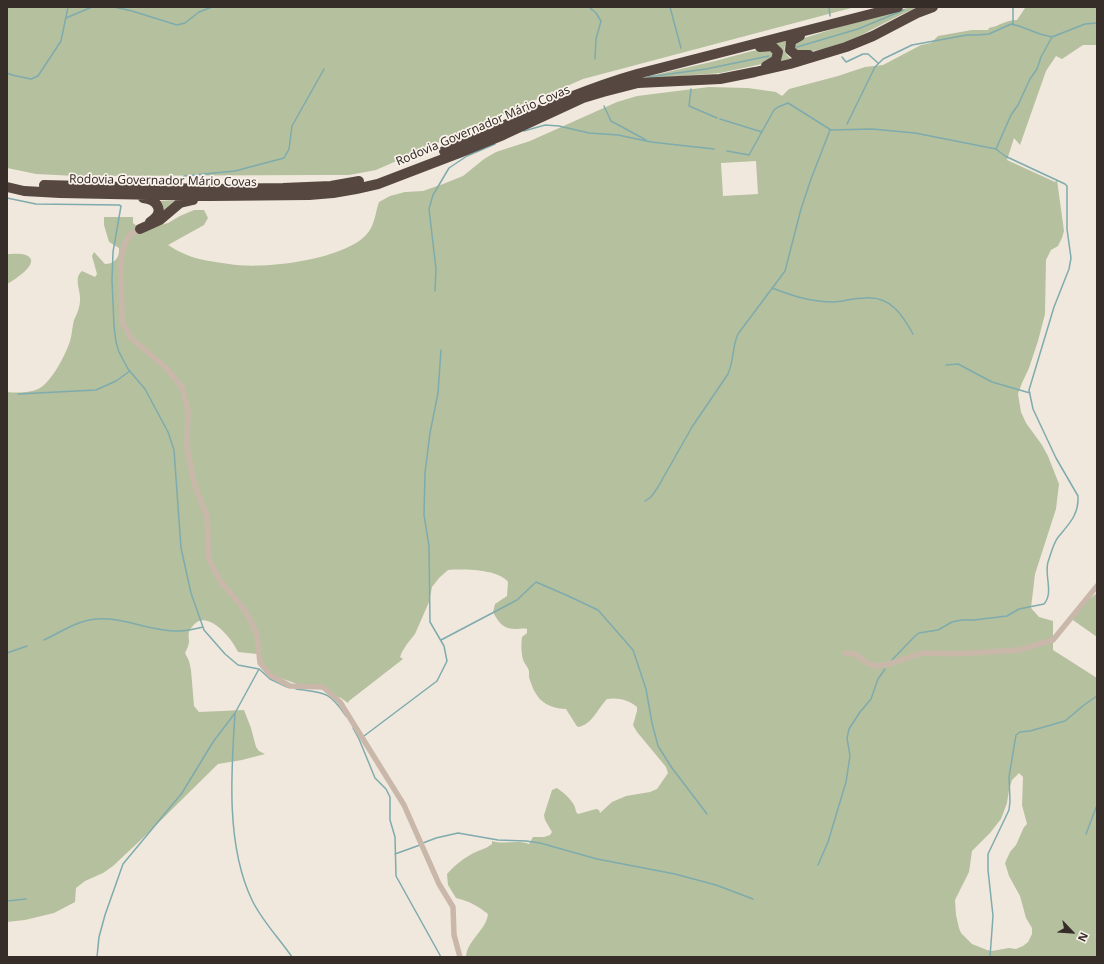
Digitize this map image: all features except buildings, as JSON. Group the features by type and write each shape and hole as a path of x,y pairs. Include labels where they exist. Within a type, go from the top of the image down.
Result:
{"highway":[{"name":"Rodovia Governador Mário Covas","path":"7,180 36,185 209,188 331,186 354,183 398,171 601,84 898,7"},
{"name":"Rodovia Governador Mário Covas","path":"7,187 34,192 210,196 261,196 333,193 378,184 490,140 583,98 638,83 720,79 755,72 825,54 873,36 917,13 933,7"},
{"path":"838,22 793,39 789,44 790,50 796,55 804,55 846,47"},
{"path":"712,56 769,46 778,52 776,60 771,63 760,68 720,79"},
{"path":"91,193 148,198 155,202 159,208 158,216 140,229"},
{"path":"140,229 160,220 184,201 234,199 261,196"}],"street":[{"path":"140,229 131,234 127,239 121,259 122,322 131,338 164,366 182,387 188,410 188,448 194,483 207,517 209,560 221,582 245,610 257,634 260,663 270,675 290,686 323,687 340,702 404,805 439,884 453,907 454,935 460,957"},
{"path":"845,653 855,654 866,662 875,666 886,665 922,653 957,654 1019,650 1053,640 1097,586"}],"green space":[{"path":"7,7 855,7 583,79 376,170 349,175 76,176 36,174 7,168"},
{"path":"911,7 918,7 843,43 812,51 797,51 794,45 801,39 871,17"},
{"path":"1097,7 1097,45 1083,45 1062,59 1056,56 1046,71 1020,145 1014,138 1007,160 1055,182 1057,180 1064,231 1058,246 1051,250 1046,260 1045,314 1029,368 1018,394 1021,412 1026,423 1048,456 1059,484 1056,509 1035,574 1031,608 1039,617 1053,621 1053,650 1097,678 1097,957 466,957 467,951 484,926 488,914 473,904 456,898 448,885 447,874 454,867 469,855 492,844 492,841 520,842 529,844 533,837 544,837 550,835 552,832 545,820 544,815 552,790 557,788 567,796 575,806 578,814 596,809 599,810 600,813 612,802 626,796 650,792 657,789 668,773 666,767 633,725 637,707 631,703 619,699 607,699 591,720 583,726 578,727 566,709 552,707 546,704 534,691 529,677 528,668 522,656 522,637 527,633 527,629 512,629 505,627 499,622 493,612 495,604 507,596 508,582 497,574 462,570 448,570 432,587 429,602 415,634 402,652 400,657 403,659 348,703 341,698 316,687 297,684 275,676 268,671 257,654 238,652 227,635 215,624 203,620 197,622 189,632 189,644 185,653 191,670 194,706 199,712 244,710 256,747 259,751 265,754 218,764 113,866 103,873 85,881 76,888 75,902 54,913 25,920 7,922 7,392 28,392 40,388 49,380 62,360 70,341 74,320 79,305 79,274 82,271 95,277 97,274 92,256 94,252 105,264 108,264 116,260 119,252 119,248 109,242 104,225 104,217 133,217 133,223 138,227 154,227 168,223 194,210 204,210 208,218 204,225 168,245 191,257 243,266 281,264 321,257 355,244 366,235 373,224 379,202 390,196 405,192 423,191 463,176 484,159 496,152 530,141 617,102 637,96 709,87 748,88 776,92 782,96 789,89 865,67 883,65 921,45 931,43 938,36 972,30 988,30 989,28 1006,22 1017,20 1025,8","holes":["756,161 758,194 723,196 721,163","1019,773 1023,777 1022,805 1027,824 1005,863 1009,876 1020,896 1026,918 1032,928 1032,934 1028,942 1016,949 1009,948 992,951 972,944 961,933 956,915 955,900 969,872 972,851 990,833 1001,819 1007,803 1012,780"]},
{"path":"788,39 785,45 785,50 787,55 792,59 779,63 782,57 782,52 781,49 774,43"},
{"path":"752,51 771,51 773,57 762,64 720,73 633,80"},
{"path":"160,201 177,201 161,216"},
{"path":"7,254 26,255 30,258 31,262 25,271 7,284"},
{"path":"1097,593 1097,637 1070,618"}],"waterway":[{"path":"7,73 31,79 38,76 61,41 68,7"},
{"path":"66,18 92,7"},
{"path":"114,7 177,25 185,23 199,12 212,7"},
{"path":"589,7 596,13 601,21 596,39 595,59"},
{"path":"670,7 681,48"},
{"path":"829,7 830,16"},
{"path":"1013,7 1013,25"},
{"path":"797,47 858,29 904,10"},
{"path":"847,124 875,67 883,59 912,45 967,35 989,34 1011,24 1052,37 1085,24 1097,23"},
{"path":"996,149 1011,115 1037,69 1041,57 1052,37"},
{"path":"842,57 846,62 863,54 868,54 878,63"},
{"path":"648,77 706,69 769,56"},
{"path":"182,181 184,176 235,171 284,158 289,149 292,126 324,69"},
{"path":"691,89 689,106 717,118"},
{"path":"727,151 749,155 774,110 788,103 831,130 872,129 915,133 996,149 1005,156 1067,186 1067,229 1071,258 1069,269 1054,307 1029,390 1033,409 1056,458 1078,496 1077,508 1073,518 1055,542 1048,562 1047,572 1049,589 1047,600 1044,604 1019,609 1007,616 962,620 952,622 938,630 919,633 892,660"},
{"path":"604,106 611,121 646,140"},
{"path":"720,119 762,132"},
{"path":"524,131 545,125 559,126 589,133 618,135 651,142 714,149"},
{"path":"645,501 651,497 658,487 692,427 728,374 738,334 785,271 801,209 830,130"},
{"path":"435,291 436,269 429,209 433,195 449,168 467,156 495,144"},
{"path":"7,198 36,204 121,206 113,252 112,280 116,342 119,352 128,369 145,389 168,432 174,450 181,548 191,593 204,630 225,654 238,665 259,669 270,679 287,687"},
{"path":"772,288 795,296 818,301 834,302 857,298 874,298 882,300 900,313 913,334"},
{"path":"364,736 437,681 447,661 444,646 430,622 429,546 424,515 425,473 430,433 438,393 441,350"},
{"path":"946,365 958,364 992,382 1030,393"},
{"path":"18,394 96,390 116,381 130,371"},
{"path":"441,640 517,600 536,582 598,610 633,650 646,689 658,746 672,768 707,814"},
{"path":"44,640 76,624 97,619 118,620 169,631 185,631 203,627"},
{"path":"7,653 27,646"},
{"path":"97,957 99,937 105,915 123,864 182,793 213,742 235,713 259,669"},
{"path":"818,865 828,842 846,782 850,756 847,738 849,729 871,699 878,679 885,669"},
{"path":"296,689 314,691 326,695 335,702 346,716"},
{"path":"990,957 993,916 988,870 988,854 1009,810 1009,777 1016,735 1020,732 1030,731 1065,721 1097,696"},
{"path":"235,714 232,760 232,808 238,856 244,879 256,908 292,957"},
{"path":"353,728 375,778 386,789 390,797 390,820 395,837 396,876 441,957"},
{"path":"1086,834 1097,805"},
{"path":"423,843 436,838 458,833 498,840 540,843 597,859 675,874 716,885 753,899"},
{"path":"395,854 420,845"},
{"path":"7,901 26,899"}]}
